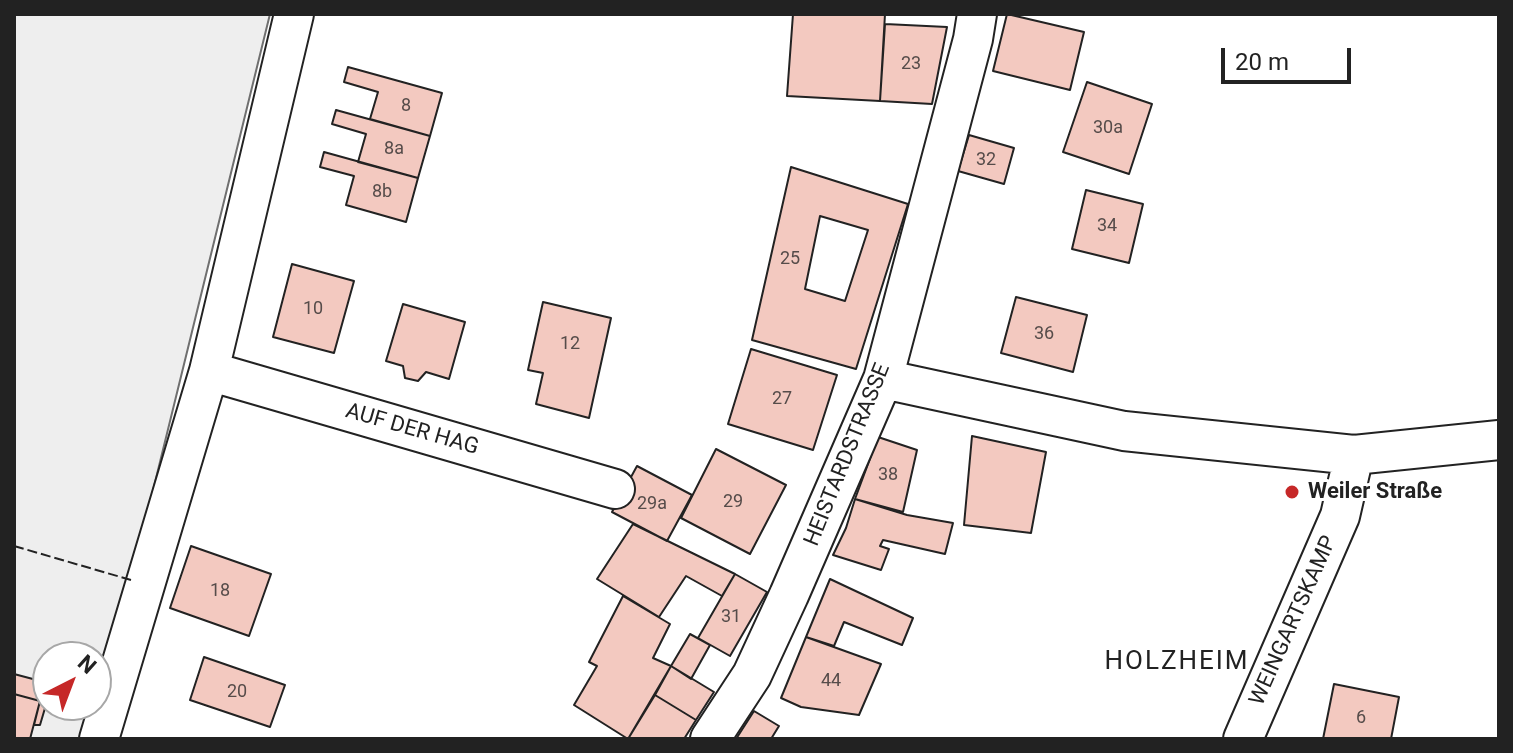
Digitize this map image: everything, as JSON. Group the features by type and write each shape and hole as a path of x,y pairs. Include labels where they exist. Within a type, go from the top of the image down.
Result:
{"street":[{"path":"99,739 209,371 294,14"},
{"name":"HEISTARDSTRASSE","path":"710,739 752,675 883,379 977,14"},
{"name":"AUF DER HAG","path":"209,371 615,489"},
{"path":"883,379 1124,431 1354,455 1499,440"},
{"name":"WEINGARTSKAMP","path":"1243,739 1340,516 1354,455"}],"shaded area":[{"path":"14,14 270,14 112,649 112,641 32,641 32,721 92,721 87,739 14,739"}],"building":[{"path":"793,14 885,14 880,101 787,96"},
{"path":"1007,14 1084,32 1070,90 993,71"},
{"path":"885,24 947,27 932,104 880,101"},
{"path":"348,67 442,93 430,136 370,119 378,92 344,82"},
{"path":"1087,82 1152,104 1129,174 1063,152"},
{"path":"336,110 430,136 418,178 358,162 366,134 332,124"},
{"path":"969,135 1014,148 1004,184 958,171"},
{"path":"324,152 418,178 406,222 346,205 354,176 320,167"},
{"path":"791,167 908,204 856,369 752,340","holes":["820,216 868,230 845,301 805,289"]},
{"path":"1086,190 1143,204 1129,263 1072,249"},
{"path":"292,264 354,281 334,353 273,337"},
{"path":"1016,297 1087,315 1073,372 1001,353"},
{"path":"543,302 611,318 589,418 536,404 543,373 528,370"},
{"path":"403,304 465,322 449,379 426,372 418,381 405,378 403,366 386,361"},
{"path":"751,349 837,375 813,450 728,424"},
{"path":"972,436 1046,452 1031,533 964,525"},
{"path":"878,437 917,450 903,512 855,499"},
{"path":"716,449 786,485 750,554 681,518"},
{"path":"637,466 692,495 667,541 612,512"},
{"path":"855,499 907,515 953,523 945,554 883,540 880,546 889,549 881,570 833,555"},
{"path":"633,524 735,574 722,596 686,576 659,617 597,579"},
{"path":"191,546 271,574 249,636 170,608"},
{"path":"735,574 767,592 730,656 698,638"},
{"path":"830,579 913,618 902,645 844,622 834,646 806,637"},
{"path":"623,596 670,624 653,658 671,666 628,739 574,705 597,666 589,662"},
{"path":"690,634 710,645 691,679 671,666"},
{"path":"806,637 881,664 859,715 801,707 781,698"},
{"path":"204,657 285,685 270,727 190,700"},
{"path":"671,666 714,692 696,720 655,695"},
{"path":"14,674 32,679 32,699 14,694"},
{"path":"1334,684 1399,697 1391,739 1323,739"},
{"path":"14,694 32,699 32,721 35,721 30,739 14,739"},
{"path":"655,695 696,720 684,739 628,739"},
{"path":"754,711 779,726 771,739 736,739"}],"fence":[{"path":"14,546 131,580"}],"place":[{"name":"Weiler Straße","path":"1292,492"}],"district":[{"name":"HOLZHEIM","path":"1177,662"}]}
